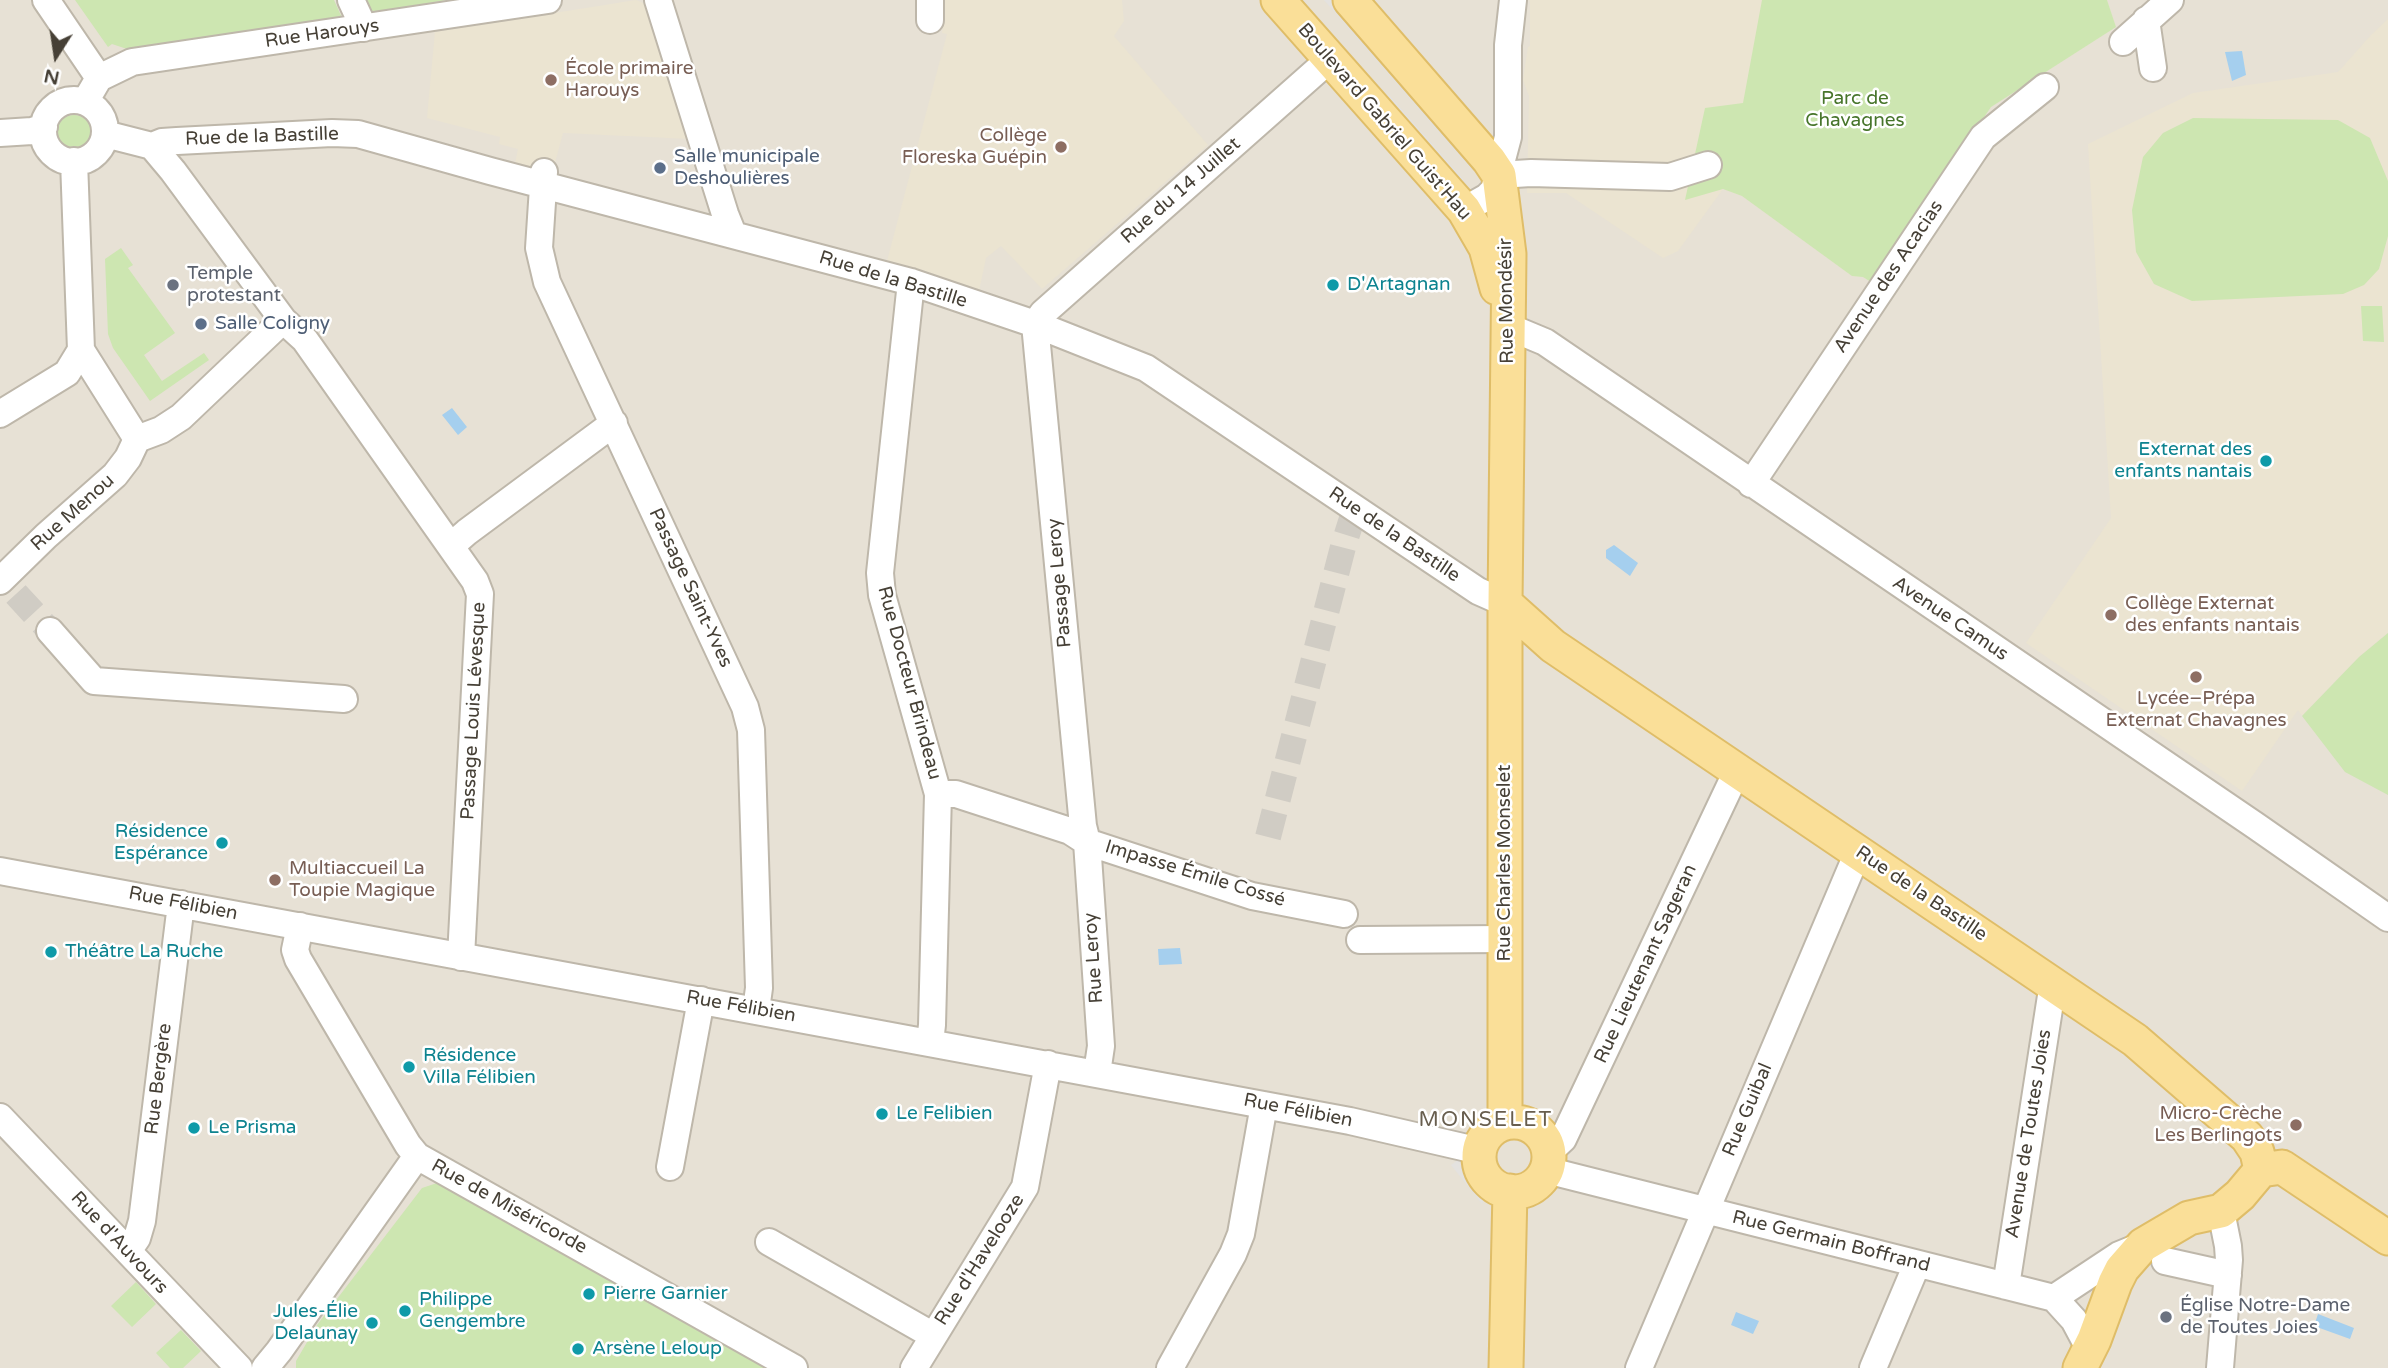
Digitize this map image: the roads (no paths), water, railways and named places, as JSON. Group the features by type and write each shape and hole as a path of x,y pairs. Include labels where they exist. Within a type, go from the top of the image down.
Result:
{"main road":[{"name":"Boulevard Gabriel Guist'Hau","path":"1278,0 1464,210 1486,248 1509,327"},
{"path":"1350,0 1489,160 1499,175"},
{"name":"Rue Mondésir","path":"1499,175 1509,254 1505,603"},
{"name":"Rue de la Bastille","path":"1505,603 1553,646 2135,1040 2247,1137 2257,1152 2261,1170"},
{"name":"Rue Charles Monselet","path":"1505,603 1505,1123"},
{"path":"1506,662 1511,652 1524,641 1539,641 1553,646"},
{"path":"1505,1123 1521,1123 1536,1130 1546,1142 1548,1161 1532,1187 1510,1191 1498,1188 1486,1177 1480,1163 1480,1151 1490,1132 1505,1123"},
{"path":"2085,1359 2122,1269 2154,1253 2189,1218 2221,1211 2241,1195 2261,1170 2282,1167 2388,1238"},
{"path":"1506,1368 1510,1191"}],"street":[{"path":"47,0 99,78 85,102"},
{"path":"351,0 364,28"},
{"name":"Rue Harouys","path":"99,78 132,62 548,0"},
{"path":"659,0 724,214 733,234"},
{"name":"Rue Mondésir","path":"1499,175 1508,137 1508,45 1513,0"},
{"path":"2123,42 2170,0"},
{"path":"2146,20 2153,68"},
{"name":"Rue du 14 Juillet","path":"1035,324 1043,313 1330,59"},
{"name":"Avenue des Acacias","path":"1751,484 1983,137 2045,87"},
{"path":"74,100 85,102 102,116 105,134 102,145 93,155 74,161 61,158 51,150 45,139 44,127 50,111 58,104 74,100"},
{"path":"0,133 32,131 44,127"},
{"path":"105,134 152,146"},
{"name":"Rue de la Bastille","path":"152,146 177,141 358,134 544,179 911,282 1035,324 1146,368 1478,591 1505,603"},
{"name":"Passage Louis Lévesque","path":"152,146 283,320 305,340 475,581 480,594 461,957"},
{"path":"74,161 81,350 137,439 161,430 181,417 283,320"},
{"path":"1464,210 1487,197 1499,175 1531,173 1670,177 1708,165"},
{"name":"Passage Saint-Yves","path":"544,179 539,248 547,282 745,707 751,730 759,988 755,1010"},
{"name":"Rue Docteur Brindeau","path":"911,282 880,573 882,595 938,794 930,1042"},
{"name":"Passage Leroy","path":"1035,324 1083,826 1087,842"},
{"name":"Avenue Camus","path":"1509,327 1539,338 2388,918"},
{"path":"0,414 67,373 81,350"},
{"path":"451,547 614,423"},
{"name":"Rue Menou","path":"5,585 46,536 115,475 128,458 137,439"},
{"path":"50,631 94,681 344,699"},
{"name":"Rue Lieutenant Sageran","path":"1548,1161 1563,1139 1737,771"},
{"name":"Impasse Émile Cossé","path":"938,794 956,794 1070,831 1087,842 1252,896 1344,914"},
{"name":"Rue Leroy","path":"1087,842 1101,1046 1097,1073"},
{"name":"Rue Guibal","path":"1639,1368 1858,852"},
{"name":"Rue Félibien","path":"0,871 1097,1073 1350,1121 1480,1151"},
{"name":"Rue Bergère","path":"128,1251 137,1238 142,1221 181,904"},
{"name":"Rue de Miséricorde","path":"300,926 295,950 298,959 417,1156 794,1368"},
{"path":"1360,940 1505,939"},
{"name":"Avenue de Toutes Joies","path":"2006,1286 2053,983"},
{"path":"670,1167 701,1000"},
{"name":"Rue d'Havelooze","path":"914,1368 1025,1187 1048,1064"},
{"path":"1170,1368 1233,1254 1241,1234 1264,1105"},
{"name":"Rue d'Auvours","path":"0,1117 239,1368"},
{"path":"265,1368 417,1156"},
{"name":"Rue Germain Boffrand","path":"1548,1161 1706,1211 2054,1298"},
{"path":"2220,1368 2228,1275 2228,1246 2221,1211"},
{"path":"769,1242 932,1335"},
{"path":"2085,1359 2074,1320 2054,1298 2119,1255 2154,1253 2228,1275"},
{"path":"1872,1368 1917,1264"}],"water":[{"path":"2242,51 2246,75 2232,81 2225,52"},
{"path":"452,408 467,427 458,435 442,415"},
{"path":"1614,545 1638,563 1630,576 1606,558 1606,550"},
{"path":"1180,948 1182,964 1159,965 1158,949"},
{"path":"1736,1312 1759,1321 1753,1334 1731,1325"},
{"path":"2318,1314 2354,1328 2350,1339 2314,1326"}],"tunnel":[{"path":"1268,837 1355,509"},
{"path":"16,594 50,631"}],"place":[{"name":"École primaire Harouys","path":"551,80"},
{"name":"Collège Floreska Guépin","path":"1061,147"},
{"name":"Salle municipale Deshoulières","path":"660,168"},
{"name":"Temple protestant","path":"173,285"},
{"name":"D'Artagnan","path":"1333,285"},
{"name":"Salle Coligny","path":"201,324"},
{"name":"Externat des enfants nantais","path":"2266,461"},
{"name":"Collège Externat des enfants nantais","path":"2111,615"},
{"name":"Lycée–Prépa Externat Chavagnes","path":"2196,677"},
{"name":"Résidence Espérance","path":"222,843"},
{"name":"Multiaccueil La Toupie Magique","path":"275,880"},
{"name":"Théâtre La Ruche","path":"51,952"},
{"name":"Résidence Villa Félibien","path":"409,1067"},
{"name":"Le Felibien","path":"882,1114"},
{"name":"Micro-Crèche Les Berlingots","path":"2296,1125"},
{"name":"Le Prisma","path":"194,1128"},
{"name":"Pierre Garnier","path":"589,1294"},
{"name":"Philippe Gengembre","path":"405,1311"},
{"name":"Église Notre-Dame de Toutes Joies","path":"2166,1317"},
{"name":"Jules-Élie Delaunay","path":"372,1323"},
{"name":"Arsène Leloup","path":"578,1349"}],"district":[{"name":"MONSELET","path":"1486,1120"}],"park label":[{"name":"Parc de Chavagnes","path":"1855,110"}]}
